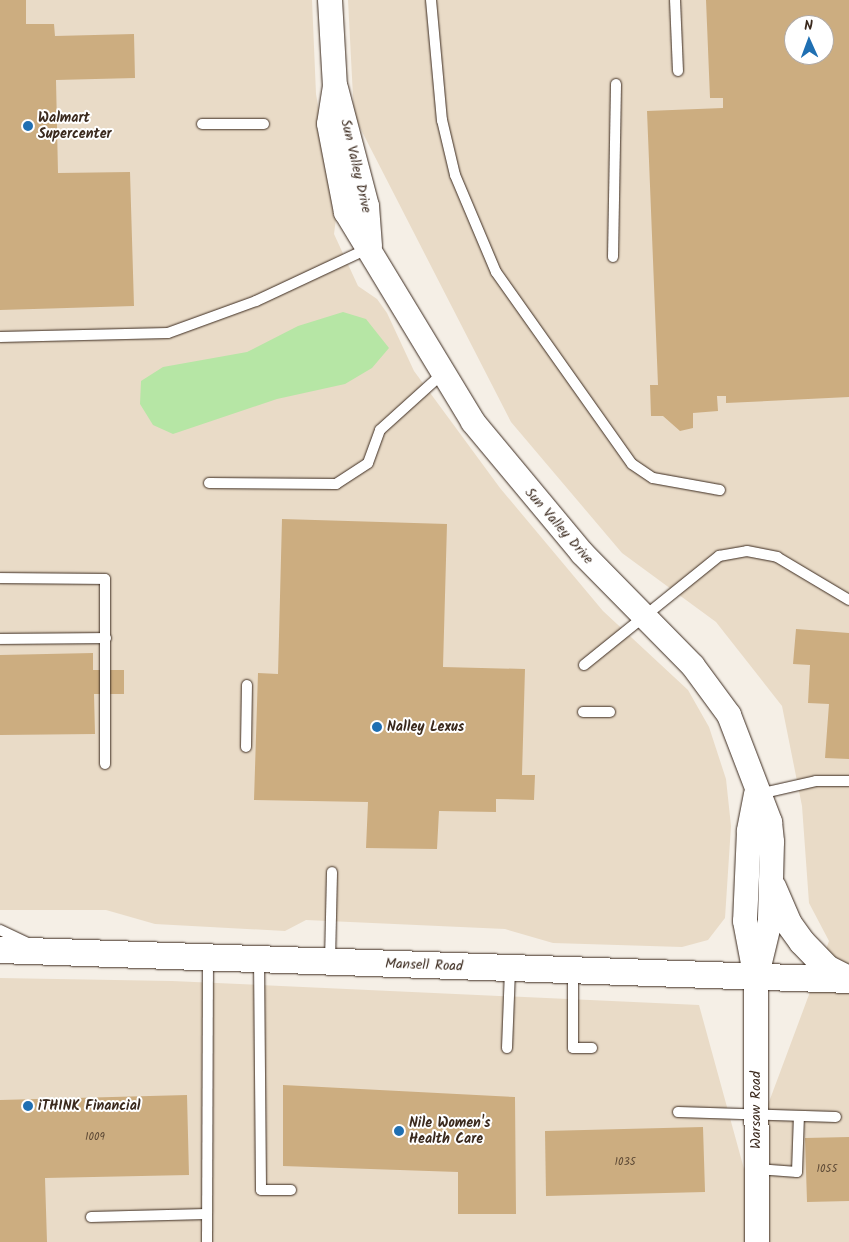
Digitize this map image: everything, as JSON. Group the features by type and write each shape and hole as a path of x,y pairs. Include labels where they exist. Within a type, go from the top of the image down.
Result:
{"main road":[{"path":"773,887 789,924 802,942 827,968 849,980"},
{"name":"Mansell Road","path":"0,950 208,955 574,972 756,979 849,980"}],"street":[{"name":"Sun Valley Drive","path":"330,0 335,86 367,206 370,247 442,374 539,505 642,617 693,666 729,715 756,794 770,822 773,887 756,979"},
{"name":"Sun Valley Drive","path":"756,794 745,921 756,979"},
{"name":"Warsaw Road","path":"756,979 755,1113 757,1242"}],"lane":[{"path":"431,0 442,120 455,175 496,272 632,464 653,478 720,490"},
{"path":"675,0 678,71"},
{"path":"613,257 616,84"},
{"path":"202,124 264,124"},
{"path":"0,337 168,333 256,301 370,247"},
{"path":"210,483 336,484 368,463 380,430 442,374"},
{"path":"584,665 719,556 747,551 777,558 849,600"},
{"path":"0,578 105,579 105,764"},
{"path":"0,639 106,638"},
{"path":"246,747 247,685"},
{"path":"583,712 610,712"},
{"path":"756,794 816,781 849,780"},
{"path":"330,962 332,872"},
{"path":"0,930 47,951"},
{"path":"207,1242 208,955"},
{"path":"259,958 261,1190 291,1190"},
{"path":"507,1048 510,969"},
{"path":"574,972 573,1048 592,1048"},
{"path":"678,1112 836,1117"},
{"path":"756,1169 797,1172 799,1116"},
{"path":"91,1217 206,1214"}],"shaded area":[{"path":"0,0 312,0 316,94 337,211 334,234 358,286 377,299 387,313 414,371 500,488 603,611 688,690 709,727 726,779 731,826 725,918 708,940 682,947 553,943 505,929 306,920 285,931 155,924 106,910 0,910"},
{"path":"348,0 849,0 849,1242 0,1242 0,978 172,981 699,1005 744,1169 829,941 809,903 802,806 782,706 716,622 622,553 511,422 354,116"}],"green space":[{"path":"343,312 366,319 389,348 372,368 345,384 277,399 173,434 153,425 140,404 141,381 163,367 247,352 298,326"}],"building":[{"name":"Walmart Supercenter","path":"0,0 26,0 26,24 54,24 55,36 134,34 135,78 56,80 58,173 130,172 134,306 0,310"},
{"path":"706,0 849,0 849,397 726,403 726,396 717,396 718,411 693,413 693,428 680,431 663,416 651,416 650,385 658,385 647,111 723,108 723,98 710,98"},
{"path":"282,519 447,524 443,667 525,669 522,775 535,775 534,800 496,799 496,812 439,811 437,849 366,848 368,802 254,800 258,673 278,674"},
{"path":"796,629 849,633 849,759 825,758 829,704 808,703 810,665 793,664"},
{"path":"93,653 93,670 124,670 124,694 94,694 95,734 0,735 0,655"},
{"name":"Nile Women's Health Care","path":"283,1085 515,1097 516,1214 458,1214 458,1172 283,1166"},
{"path":"187,1095 189,1175 45,1178 47,1242 0,1242 0,1100"},
{"path":"703,1127 705,1192 546,1196 545,1131"},
{"path":"849,1137 849,1201 807,1202 805,1138"}],"place":[{"name":"Walmart Supercenter","path":"28,126"},
{"name":"Nalley Lexus","path":"377,727"},
{"name":"iTHINK Financial","path":"28,1106"},
{"name":"Nile Women's Health Care","path":"399,1131"}]}
